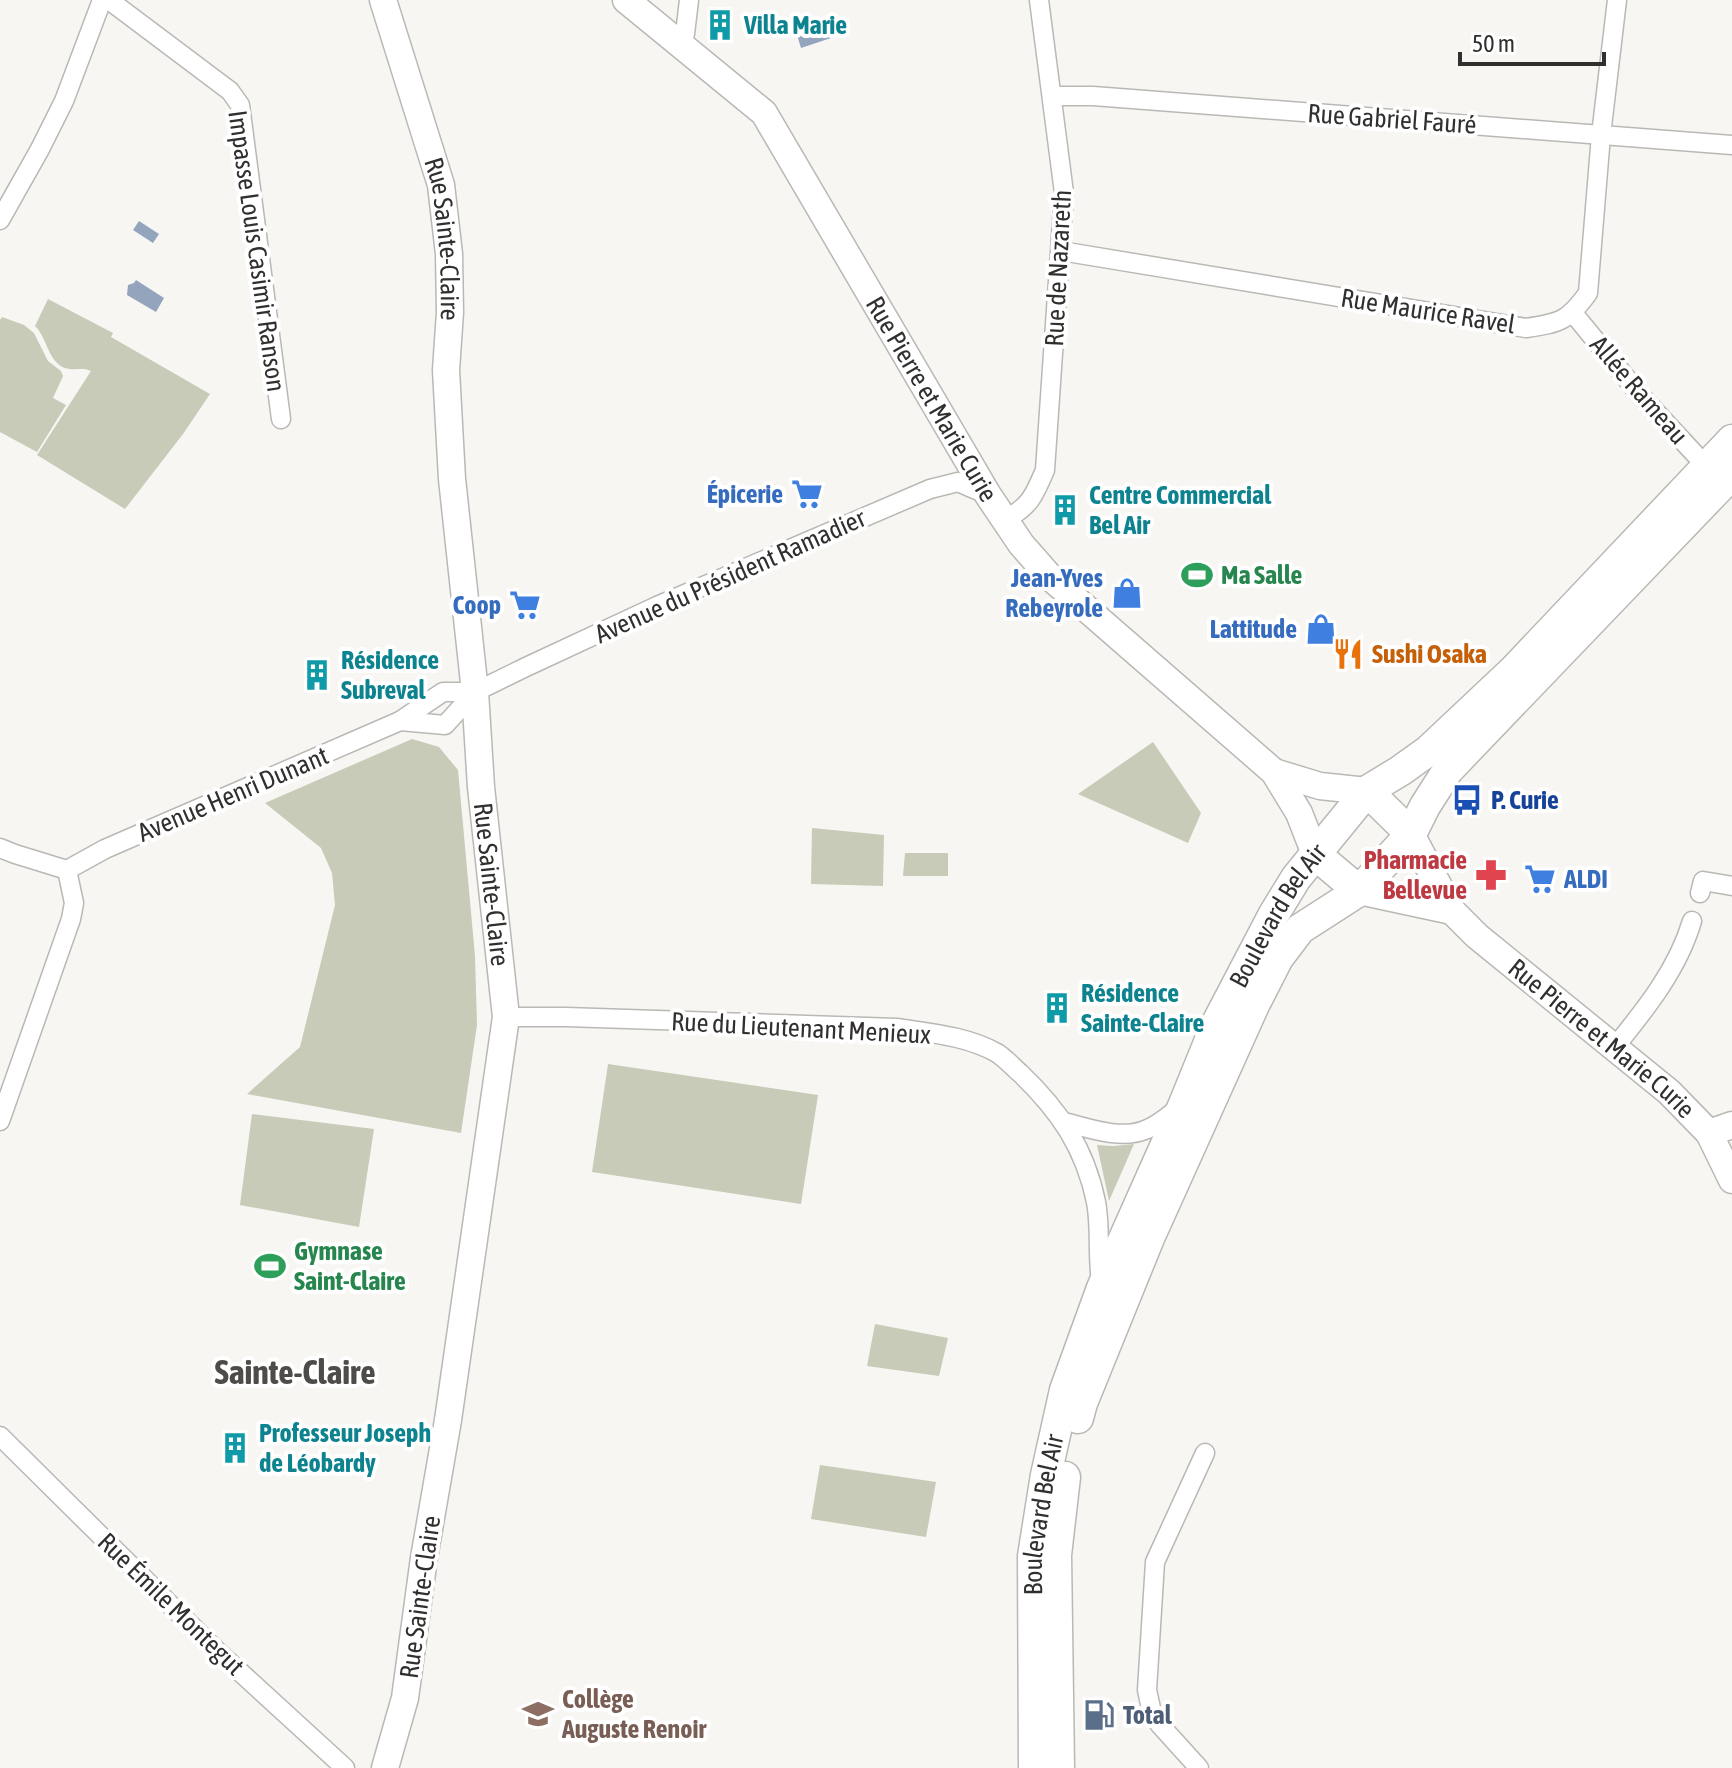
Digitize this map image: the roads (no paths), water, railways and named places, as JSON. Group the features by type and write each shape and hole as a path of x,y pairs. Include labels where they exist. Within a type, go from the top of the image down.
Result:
{"main road":[{"name":"Boulevard Bel Air","path":"1059,1768 1056,1555 1065,1479 1082,1403 1149,1238 1254,1005 1278,958 1300,929 1359,891 1411,834 1448,770 1719,470 1732,440"},
{"name":"Boulevard Bel Air","path":"1034,1768 1033,1556 1046,1475 1065,1390 1102,1288 1217,1023 1267,928 1296,878 1367,791 1428,751 1719,470"},
{"name":"Rue Pierre et Marie Curie","path":"1367,791 1411,834"},
{"name":"Rue Pierre et Marie Curie","path":"1315,854 1359,891"}],"street":[{"path":"0,220 64,101 102,0"},
{"name":"Impasse Louis Casimir Ranson","path":"109,0 230,91 240,105 281,419"},
{"name":"Rue Sainte-Claire","path":"383,0 441,185 449,254 450,312 446,370 452,479 506,1017 405,1698 385,1768"},
{"name":"Rue Pierre et Marie Curie","path":"626,0 764,113 988,495 1021,544 1050,577 1274,772 1299,813 1315,854"},
{"path":"678,42 685,34 689,0"},
{"name":"Rue de Nazareth","path":"1005,520 1022,510 1035,494 1045,470 1061,251 1064,193 1039,0"},
{"path":"1573,313 1588,293 1601,135 1617,0"},
{"name":"Rue Gabriel Fauré","path":"1052,96 1093,96 1732,145"},
{"name":"Rue Maurice Ravel","path":"1061,251 1526,328 1550,324 1573,313"},
{"name":"Allée Rameau","path":"1573,313 1641,396 1719,470"},
{"name":"Avenue du Président Ramadier","path":"475,692 657,606 930,489 958,482 988,495"},
{"name":"Avenue Henri Dunant","path":"67,870 105,849 400,721 443,692 475,692"},
{"name":"Avenue Henri Dunant","path":"400,721 445,725 475,692"},
{"name":"Rue Pierre et Marie Curie","path":"1274,772 1320,786 1367,791"},
{"name":"Rue Pierre et Marie Curie","path":"1411,834 1452,911 1477,936 1669,1092 1720,1129 1717,1146 1732,1180"},
{"path":"0,848 67,870 74,903 0,1121"},
{"path":"1700,893 1703,881 1732,886"},
{"name":"Rue Pierre et Marie Curie","path":"1359,891 1452,911"},
{"path":"1614,1048 1667,976 1692,921"},
{"name":"Rue du Lieutenant Menieux","path":"506,1017 897,1028 943,1035 977,1044 999,1054 1039,1091 1064,1122 1081,1152 1096,1203 1102,1288"},
{"path":"1064,1122 1121,1135 1144,1131 1184,1104"},
{"name":"Rue Émile Montegut","path":"0,1436 216,1650 345,1768"},
{"path":"1199,1768 1160,1725 1152,1713 1147,1690 1155,1562 1205,1453"}],"water":[{"path":"826,24 831,38 801,48 797,35"},
{"path":"139,221 159,234 153,243 133,230"},
{"path":"136,280 164,298 156,312 127,295 128,285"}],"place":[{"name":"Villa Marie","path":"720,25"},
{"name":"Épicerie","path":"807,494"},
{"name":"Centre Commercial Bel Air","path":"1065,510"},
{"name":"Ma Salle","path":"1197,575"},
{"name":"Jean-Yves Rebeyrole","path":"1127,593"},
{"name":"Coop","path":"525,605"},
{"name":"Lattitude","path":"1321,629"},
{"name":"Sushi Osaka","path":"1348,654"},
{"name":"Résidence Subreval","path":"317,675"},
{"name":"P. Curie","path":"1467,800"},
{"name":"Pharmacie Bellevue","path":"1491,875"},
{"name":"ALDI","path":"1540,879"},
{"name":"Résidence Sainte-Claire","path":"1057,1008"},
{"name":"Gymnase Saint-Claire","path":"270,1266"},
{"name":"Professeur Joseph de Léobardy","path":"235,1448"},
{"name":"Collège Auguste Renoir","path":"538,1714"},
{"name":"Total","path":"1099,1715"}],"district":[{"name":"Sainte-Claire","path":"295,1372"}]}
